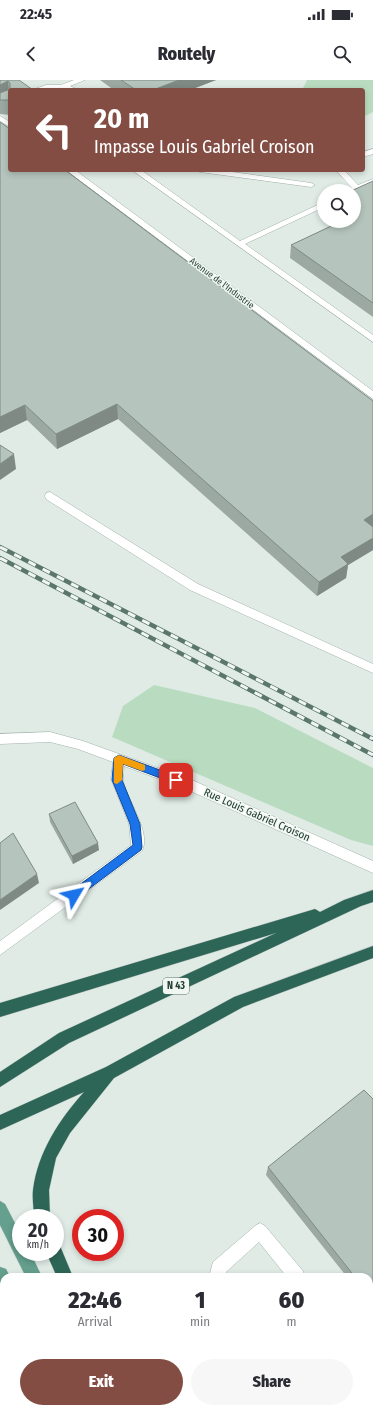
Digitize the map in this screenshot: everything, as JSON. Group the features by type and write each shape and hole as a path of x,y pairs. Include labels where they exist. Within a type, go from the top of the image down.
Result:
{"highway":[{"name":"N 43","path":"0,1080 64,1038 356,902 373,896"},
{"path":"0,1010 356,902"},
{"path":"0,1123 111,1072 239,1002 373,952"},
{"path":"41,1209 40,1191 54,1145 69,1119 111,1072"},
{"path":"58,1261 63,1273"}],"main road":[{"path":"0,1210 12,1233"},
{"path":"26,1261 32,1273"}],"street":[{"path":"40,80 48,86"},
{"path":"42,88 48,86 64,86 81,80"},
{"path":"64,86 69,88"},
{"name":"Avenue de l'Industrie","path":"73,172 373,396"},
{"path":"139,172 373,339"},
{"path":"215,172 311,185"},
{"path":"341,172 350,184"},
{"path":"361,186 373,180"},
{"path":"239,244 317,207"},
{"path":"50,496 194,587 373,669"},
{"name":"Rue Louis Gabriel Croison","path":"0,739 50,737 79,744 190,785 373,867"},
{"path":"0,949 138,847 135,824 117,780 119,758"},
{"path":"218,1273 219,1268 260,1231 294,1273"}],"green space":[{"path":"307,80 373,80 373,112 365,116 365,88 303,88"},
{"path":"154,685 255,708 373,768 373,846 351,840 112,737 123,706"}],"building":[{"path":"0,80 19,80 30,88 10,88 10,83 8,81 0,85"},
{"path":"121,80 179,80 158,88 133,88"},
{"path":"8,90 8,100 0,100 0,93"},
{"path":"0,122 8,128 8,172 68,172 373,401 373,514 364,520 373,527 373,538 341,557 348,564 319,582 117,404 56,434 25,405 0,417"},
{"path":"373,181 373,303 291,245 327,228 361,228 361,186"},
{"path":"0,445 14,454 0,464"},
{"path":"75,802 98,843 72,856 49,814"},
{"path":"13,833 37,874 0,900 0,843"},
{"path":"364,1090 373,1099 373,1273 352,1273 268,1167"}],"railway":[{"path":"0,547 373,739"},
{"path":"0,558 373,755"}],"slow traffic":[{"path":"117,780 119,758 142,767"}],"route":[{"path":"74,895 138,847 135,824 117,780 119,758 176,780"}]}
